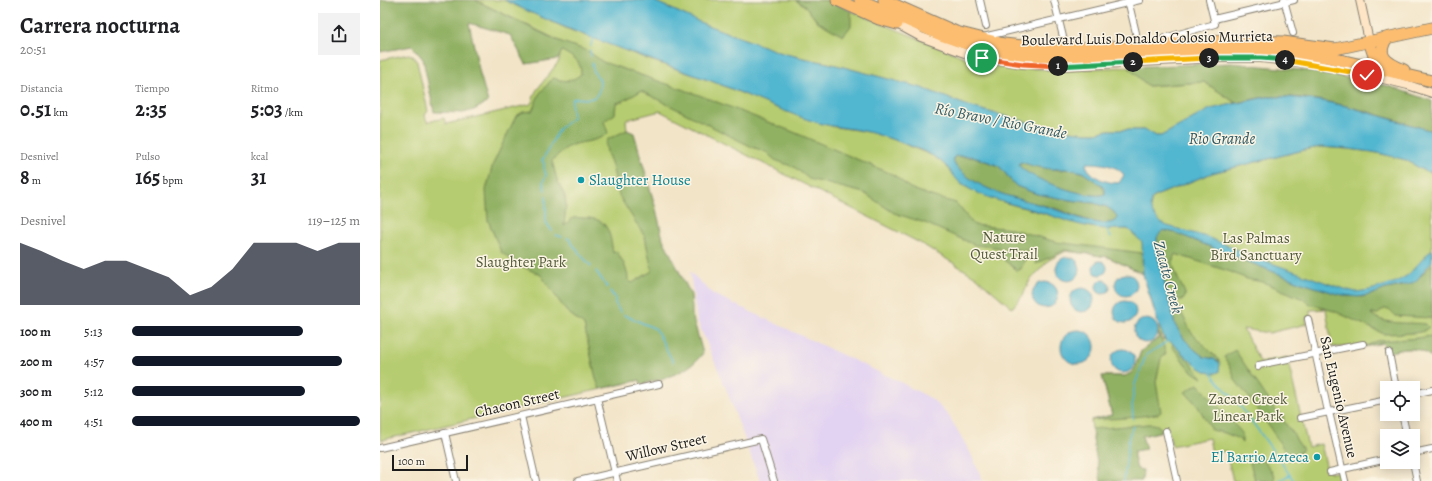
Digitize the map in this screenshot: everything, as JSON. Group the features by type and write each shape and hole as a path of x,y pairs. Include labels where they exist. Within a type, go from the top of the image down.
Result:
{"highway":[{"path":"837,0 879,19 897,24"},
{"name":"Boulevard Luis Donaldo Colosio Murrieta","path":"860,0 891,4 956,32 977,38 1020,47 1054,49 1240,40 1283,42 1329,49 1432,28"},
{"name":"Boulevard Luis Donaldo Colosio Murrieta","path":"891,4 954,40 1006,54 1060,57 1263,48 1327,57 1384,68 1427,80"},
{"path":"1384,68 1382,49 1387,38"},
{"path":"1369,41 1374,56 1389,74 1432,86"},
{"path":"1294,52 1304,50 1342,55 1351,51 1356,44"}],"main road":[{"path":"1360,0 1369,41"},
{"path":"891,4 890,18 897,24"},
{"name":"Boulevard Luis Donaldo Colosio Murrieta","path":"897,24 907,28 921,37 970,55 1023,64 1064,66 1216,58 1261,58 1308,63 1367,75 1408,85 1432,93"}],"street":[{"path":"980,0 986,26"},
{"path":"1054,0 1064,41"},
{"path":"977,38 1128,1 1140,0"},
{"path":"1209,0 1215,22"},
{"path":"1161,44 1164,38 1284,1 1294,0"},
{"path":"1128,1 1136,34"},
{"path":"1284,1 1293,33"},
{"name":"San Eugenio Avenue","path":"1308,318 1345,481"},
{"path":"1258,366 1363,344"},
{"path":"1389,353 1395,381"},
{"name":"Chacon Street","path":"380,448 659,384"},
{"path":"1420,393 1432,390"},
{"path":"597,398 617,481"},
{"path":"1300,418 1380,401"},
{"path":"521,416 536,481"},
{"path":"1166,431 1177,481"},
{"path":"444,433 456,481"},
{"name":"Willow Street","path":"578,481 761,439 774,481"},
{"path":"1420,452 1432,449"},
{"path":"1330,472 1380,461"},
{"path":"1414,469 1417,481"}],"shaded area":[{"path":"690,272 713,294 900,382 932,399 949,416 970,452 983,481 760,481 727,391 697,320"}],"green space":[{"path":"380,0 475,0 556,40 588,51 603,62 699,95 791,131 894,175 910,188 956,203 974,225 1012,229 1056,242 1142,253 1143,274 1108,257 1065,250 1036,264 1035,255 1031,251 975,245 925,223 894,213 864,193 809,179 794,167 775,160 766,152 750,146 641,91 623,101 616,103 615,114 604,121 608,133 595,140 569,146 552,161 557,180 565,196 566,205 564,226 573,218 594,219 600,221 607,228 613,253 616,251 622,261 627,272 628,280 632,283 652,271 645,237 619,196 611,162 607,153 606,144 608,139 627,130 634,133 663,239 691,295 692,315 703,353 690,366 667,377 641,384 640,380 600,389 596,379 584,325 566,311 541,275 519,265 501,252 488,220 486,190 493,164 516,116 523,112 532,111 539,94 553,78 568,80 574,79 581,74 580,65 573,57 562,51 558,59 526,64 510,35 469,23 480,74 488,102 474,110 463,113 434,112 423,59 412,46 380,52"},
{"path":"475,0 504,0 570,30 711,81 809,120 835,127 870,132 897,141 933,156 945,164 962,185 976,192 1003,202 1091,227 1128,229 1142,241 1152,199 1158,195 1212,173 1320,147 1378,153 1406,160 1421,169 1432,173 1432,358 1415,349 1404,349 1386,353 1383,343 1364,347 1332,347 1326,309 1310,310 1310,316 1306,318 1307,324 1269,333 1243,329 1260,362 1287,357 1308,447 1321,444 1327,469 1329,469 1331,473 1341,471 1343,481 1260,481 1259,479 1250,481 1233,481 1226,451 1212,453 1209,438 1172,446 1168,430 1094,447 1091,420 1112,415 1102,376 1125,376 1131,373 1135,368 1141,351 1159,338 1165,340 1159,333 1159,326 1143,274 1108,257 1066,251 1049,260 1030,280 1023,295 1012,308 976,277 922,244 660,111 626,120 627,130 676,286 682,370 666,378 641,384 640,380 382,440 380,438 380,60 409,54 413,56 417,62 428,111 425,115 427,122 444,118 446,124 531,104 536,91 559,61 562,42"},
{"path":"652,0 795,0 805,6 817,21 851,11 969,59 1001,67 1062,70 1128,67 1148,86 1205,82 1236,103 1206,113 1161,136 1156,136 1146,130 1108,130 1096,133 1086,133 1054,129 971,107 922,88 832,64 782,53 704,24"},
{"path":"795,0 827,0 851,11 851,26 843,36 817,21 805,6"},
{"path":"1232,63 1318,72 1388,86 1432,101 1432,131 1350,107 1308,99 1266,97 1236,103 1204,82 1148,86 1128,67"},
{"path":"955,156 977,158 999,166 1016,186 1037,194 1094,203 1107,207 1114,212 1117,217 1116,220 1110,223 1103,223 1086,220 1054,208 1013,198 981,186 968,178 958,169 953,159"},
{"path":"1022,162 1059,170 1068,169 1085,174 1100,184 1104,189 1105,194 1098,195 1074,192 1045,182 1023,170 1018,164"},
{"path":"1163,230 1176,233 1299,282 1338,294 1350,296 1362,297 1386,289 1403,286 1422,275 1432,264 1432,318 1396,316 1389,309 1384,309 1378,314 1371,314 1377,318 1390,322 1426,324 1429,327 1424,331 1415,333 1384,334 1334,311 1312,305 1303,299 1263,282 1247,279 1231,272 1175,254 1173,263 1174,268 1185,293 1185,297 1183,300 1179,300 1173,296 1191,332 1218,359 1220,363 1214,359 1204,357 1195,350 1185,340 1175,325 1157,252 1157,237"},
{"path":"999,251 1023,253 1026,257 1021,269 1017,271 1002,258"},
{"path":"1159,333 1166,353 1161,359 1156,382 1161,412 1158,414 1126,418 1091,420 1112,415 1102,376 1125,376 1131,373 1135,368 1141,351 1159,338"},
{"path":"1432,336 1432,358 1415,349 1404,349 1386,353 1383,343 1364,347 1377,341"},
{"path":"1173,343 1203,378 1188,368 1172,347"},
{"path":"1235,350 1278,414 1283,415 1284,422 1303,449 1291,460 1255,405 1235,380 1231,368 1224,357"},
{"path":"1198,384 1242,433 1242,443 1239,439 1225,433 1212,430 1197,405 1185,392"},
{"path":"1148,424 1157,425 1162,431 1142,436 1146,449 1134,451 1137,469 1143,470 1142,481 1101,481 1092,429"},
{"path":"1256,454 1263,459 1275,476 1273,481 1260,481 1259,479 1255,480 1250,463"}],"water":[{"name":"Rio Grande","path":"504,0 652,0 704,24 782,53 832,64 922,88 971,107 1030,123 1054,129 1086,133 1096,133 1108,130 1146,130 1156,136 1161,136 1210,109 1266,97 1288,97 1322,101 1346,106 1432,131 1432,173 1421,169 1406,160 1378,153 1320,147 1212,173 1154,197 1150,206 1153,214 1164,225 1207,237 1260,259 1356,292 1370,290 1396,282 1408,275 1432,249 1432,261 1416,281 1410,284 1357,297 1338,294 1299,282 1176,233 1163,230 1157,237 1157,252 1175,325 1185,340 1195,350 1204,357 1214,359 1220,363 1219,372 1207,372 1201,369 1172,343 1165,340 1159,326 1143,274 1142,242 1128,229 1105,229 1084,226 979,194 958,181 947,167 935,157 916,148 869,132 830,126 809,120 711,81 580,34","holes":["955,156 970,156 986,161 999,166 1016,186 1037,194 1094,203 1107,207 1114,212 1117,217 1116,220 1110,223 1093,222 993,191 963,173 955,165 953,159","1021,162 1050,169 1068,169 1082,172 1101,185 1105,190 1105,194 1087,194 1059,187 1033,176 1023,170 1018,164","1087,163 1112,166 1117,168 1124,175 1119,183 1105,181 1095,176 1088,170 1086,165"]},
{"path":"1068,257 1073,258 1079,264 1079,274 1073,280 1068,281 1063,280 1057,274 1056,269 1057,264 1063,258"},
{"path":"1097,261 1103,261 1107,265 1107,271 1103,275 1097,275 1093,271 1093,265"},
{"path":"1126,274 1134,277 1137,285 1134,293 1126,296 1118,293 1115,285 1118,277"},
{"path":"1100,280 1106,280 1110,284 1110,290 1106,294 1100,294 1096,290 1096,284"},
{"path":"1045,282 1054,286 1058,295 1054,304 1045,308 1036,304 1032,295 1036,286"},
{"path":"1082,288 1087,289 1093,295 1093,305 1087,311 1082,312 1077,311 1071,305 1070,300 1071,295 1077,289"},
{"path":"1125,301 1133,304 1136,312 1133,320 1125,323 1117,320 1114,312 1117,304"},
{"path":"1146,319 1151,320 1157,326 1157,336 1151,342 1146,343 1141,342 1135,336 1134,331 1135,326 1141,320"},
{"path":"1075,330 1081,330 1085,331 1092,337 1095,347 1094,354 1088,361 1081,364 1075,364 1071,363 1064,357 1061,350 1061,344 1062,340 1068,333"},
{"path":"1123,349 1128,350 1134,356 1134,366 1128,372 1123,373 1118,372 1112,366 1111,361 1112,356 1118,350"}],"waterway":[{"path":"591,46 593,37"},
{"path":"590,50 591,56"},
{"path":"545,190 543,182 546,175 544,163 542,161 559,129 573,118 571,101 574,98 592,98 596,96 599,91 600,80 594,72 592,63"},
{"path":"546,196 546,222 552,231"},
{"path":"1106,228 1111,237"},
{"path":"556,235 562,237"},
{"path":"567,238 591,266"},
{"path":"596,271 607,287"},
{"path":"610,291 615,298 615,303 620,312"},
{"path":"624,315 656,329 673,362"},
{"path":"1133,419 1132,402 1135,384 1146,355 1168,341"},
{"name":"Zacate Creek","path":"1212,373 1247,415 1294,481"},
{"path":"1124,481 1129,436 1133,426"},
{"path":"1277,481 1290,475"}],"place":[{"name":"Slaughter House","path":"581,180"},
{"name":"El Barrio Azteca","path":"1317,457"}],"route":[{"path":"982,58 1043,66 1236,57 1261,58 1308,63 1367,75"}],"water label":[{"name":"Río Bravo / Rio Grande","path":"1001,120"}],"park label":[{"name":"Nature Quest Trail","path":"1004,246"},
{"name":"Las Palmas Bird Sanctuary","path":"1256,246"},
{"name":"Slaughter Park","path":"521,262"},
{"name":"Zacate Creek Linear Park","path":"1248,408"}]}
